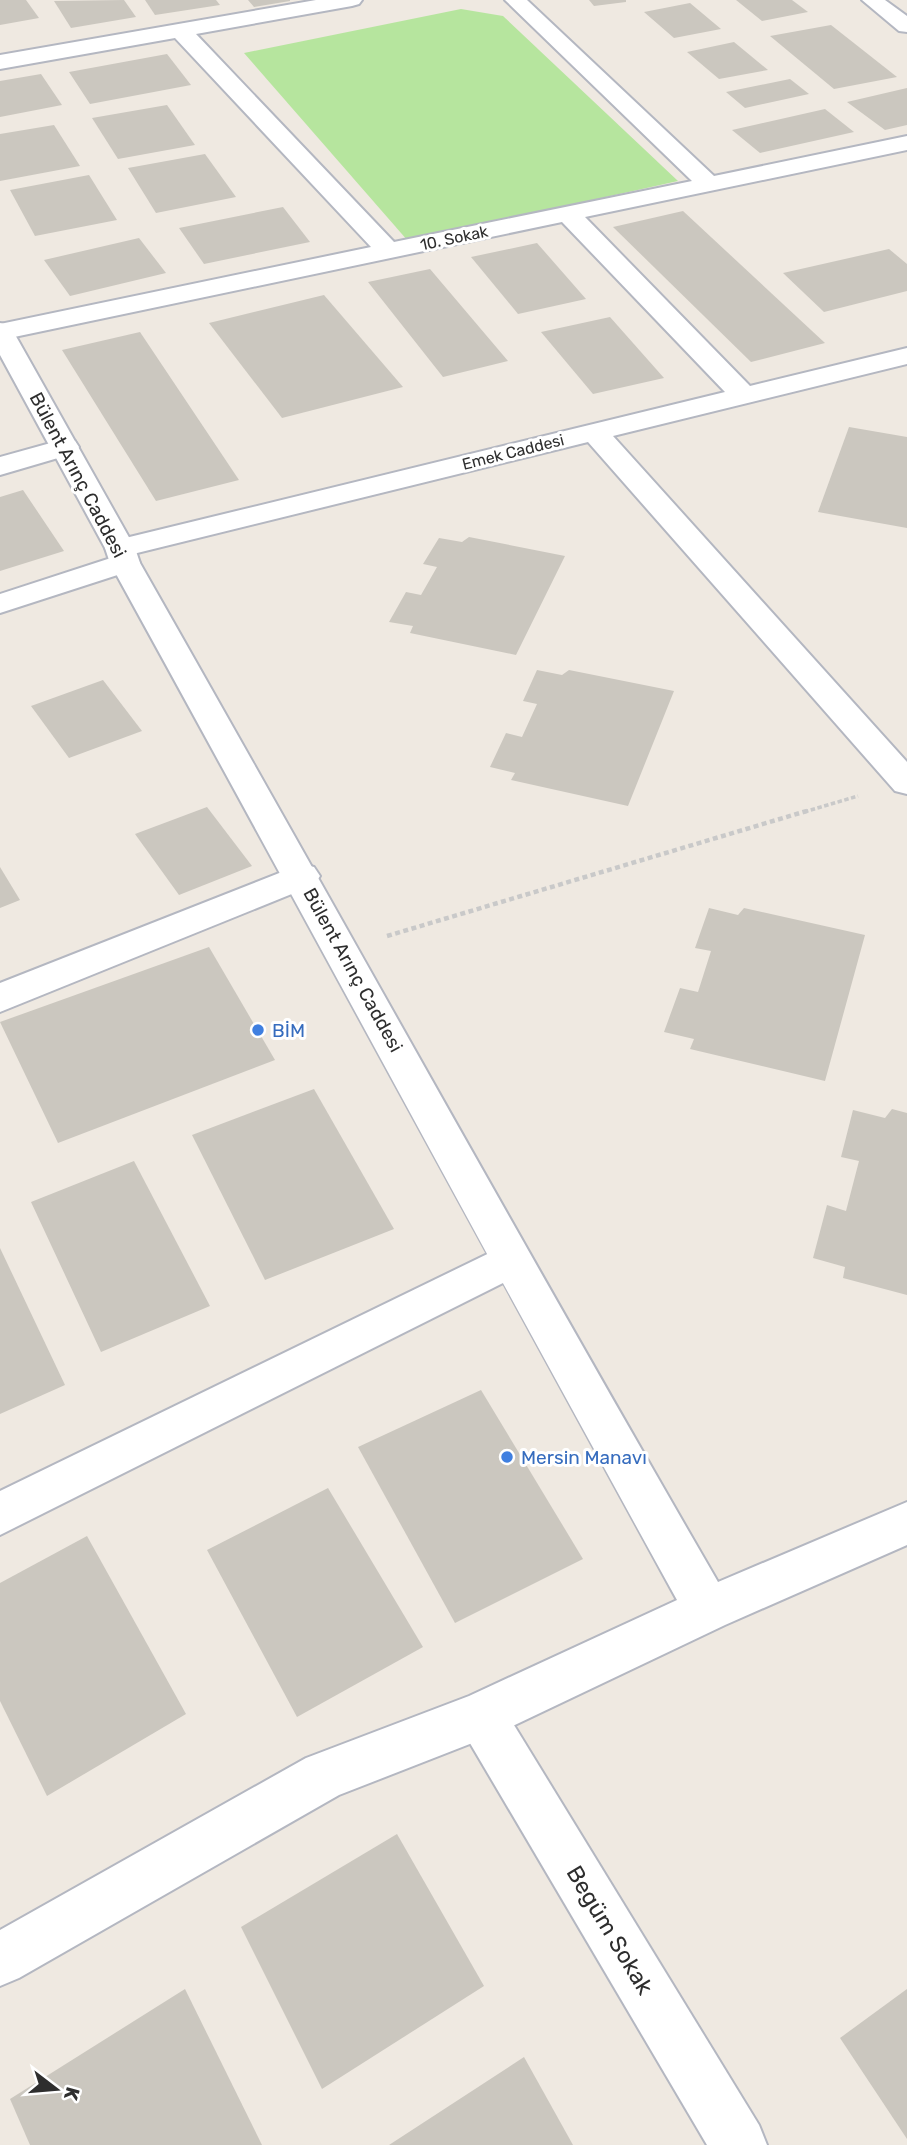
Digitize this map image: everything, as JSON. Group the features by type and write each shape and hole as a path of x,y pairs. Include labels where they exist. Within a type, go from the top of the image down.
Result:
{"street":[{"path":"0,62 352,0"},
{"path":"515,0 709,184"},
{"path":"872,0 907,26"},
{"path":"180,30 388,251"},
{"name":"10. Sokak","path":"0,331 907,143"},
{"path":"568,214 744,396"},
{"name":"Bülent Arınç Caddesi","path":"0,331 122,556 302,876 510,1260 708,1609"},
{"name":"Emek Caddesi","path":"0,604 122,556 594,432 907,356"},
{"path":"594,432 907,782"},
{"path":"0,466 65,447"},
{"path":"0,999 302,876"},
{"path":"0,1514 510,1260"},
{"path":"0,1959 324,1776 481,1716 708,1609 907,1523"},
{"name":"Begüm Sokak","path":"481,1716 739,2145"}],"path":[{"path":"342,950 907,782"}],"green space":[{"path":"461,9 503,16 678,181 408,241 244,53"}],"building":[{"path":"0,0 26,0 39,18 0,25"},
{"path":"124,0 136,17 71,28 54,1"},
{"path":"145,0 216,0 220,5 155,15"},
{"path":"248,0 290,0 290,1 254,7"},
{"path":"589,0 626,0 626,2 594,6"},
{"path":"736,0 792,0 808,12 762,21"},
{"path":"690,3 721,29 674,38 644,12"},
{"path":"831,25 897,77 834,89 770,36"},
{"path":"734,42 768,70 719,79 687,52"},
{"path":"167,54 191,85 90,104 69,72"},
{"path":"41,74 62,105 0,117 0,81"},
{"path":"790,79 809,94 745,108 726,92"},
{"path":"907,88 907,125 885,130 847,102"},
{"path":"167,105 195,145 118,159 92,118"},
{"path":"825,109 854,132 760,153 732,130"},
{"path":"54,125 80,166 0,181 0,134"},
{"path":"205,154 236,197 156,213 128,168"},
{"path":"89,175 117,220 35,236 10,190"},
{"path":"283,207 310,242 204,264 179,228"},
{"path":"683,211 825,343 751,362 613,227"},
{"path":"139,238 166,273 70,296 44,260"},
{"path":"537,243 586,299 518,314 471,257"},
{"path":"889,249 907,264 907,291 824,312 783,273"},
{"path":"430,269 508,361 443,377 368,282"},
{"path":"324,295 403,387 282,418 209,323"},
{"path":"610,317 664,378 593,394 541,332"},
{"path":"140,332 239,480 156,501 62,350"},
{"path":"849,427 907,437 907,528 818,512"},
{"path":"23,490 64,551 0,571 0,497"},
{"path":"469,537 565,556 516,655 410,633 413,626 389,622 406,592 421,595 437,567 423,564 439,538 462,542"},
{"path":"537,670 562,675 569,670 674,691 628,806 511,780 515,773 490,767 506,733 522,737 537,704 523,701"},
{"path":"103,680 142,731 69,758 31,706"},
{"path":"207,807 252,866 179,895 135,834"},
{"path":"0,867 20,900 0,908"},
{"path":"709,908 738,915 744,908 865,935 825,1081 690,1049 694,1039 664,1032 680,988 698,992 711,951 695,948"},
{"path":"209,947 275,1060 58,1143 0,1022"},
{"path":"314,1089 394,1229 265,1280 192,1135"},
{"path":"892,1109 907,1113 907,1295 843,1278 845,1267 813,1258 827,1205 846,1211 859,1161 841,1157 853,1110 885,1118"},
{"path":"134,1161 210,1306 101,1352 31,1202"},
{"path":"0,1248 65,1385 0,1414"},
{"path":"481,1390 583,1559 455,1623 358,1447"},
{"path":"328,1488 423,1647 297,1717 207,1550"},
{"path":"87,1536 186,1714 47,1796 0,1701 0,1583"},
{"path":"397,1834 484,1986 322,2089 241,1927"},
{"path":"185,1989 262,2145 30,2145 10,2099"},
{"path":"907,1989 907,2139 840,2038"},
{"path":"524,2057 573,2145 389,2145"}],"place":[{"name":"BİM","path":"258,1030"},
{"name":"Mersin Manavı","path":"507,1457"}]}
